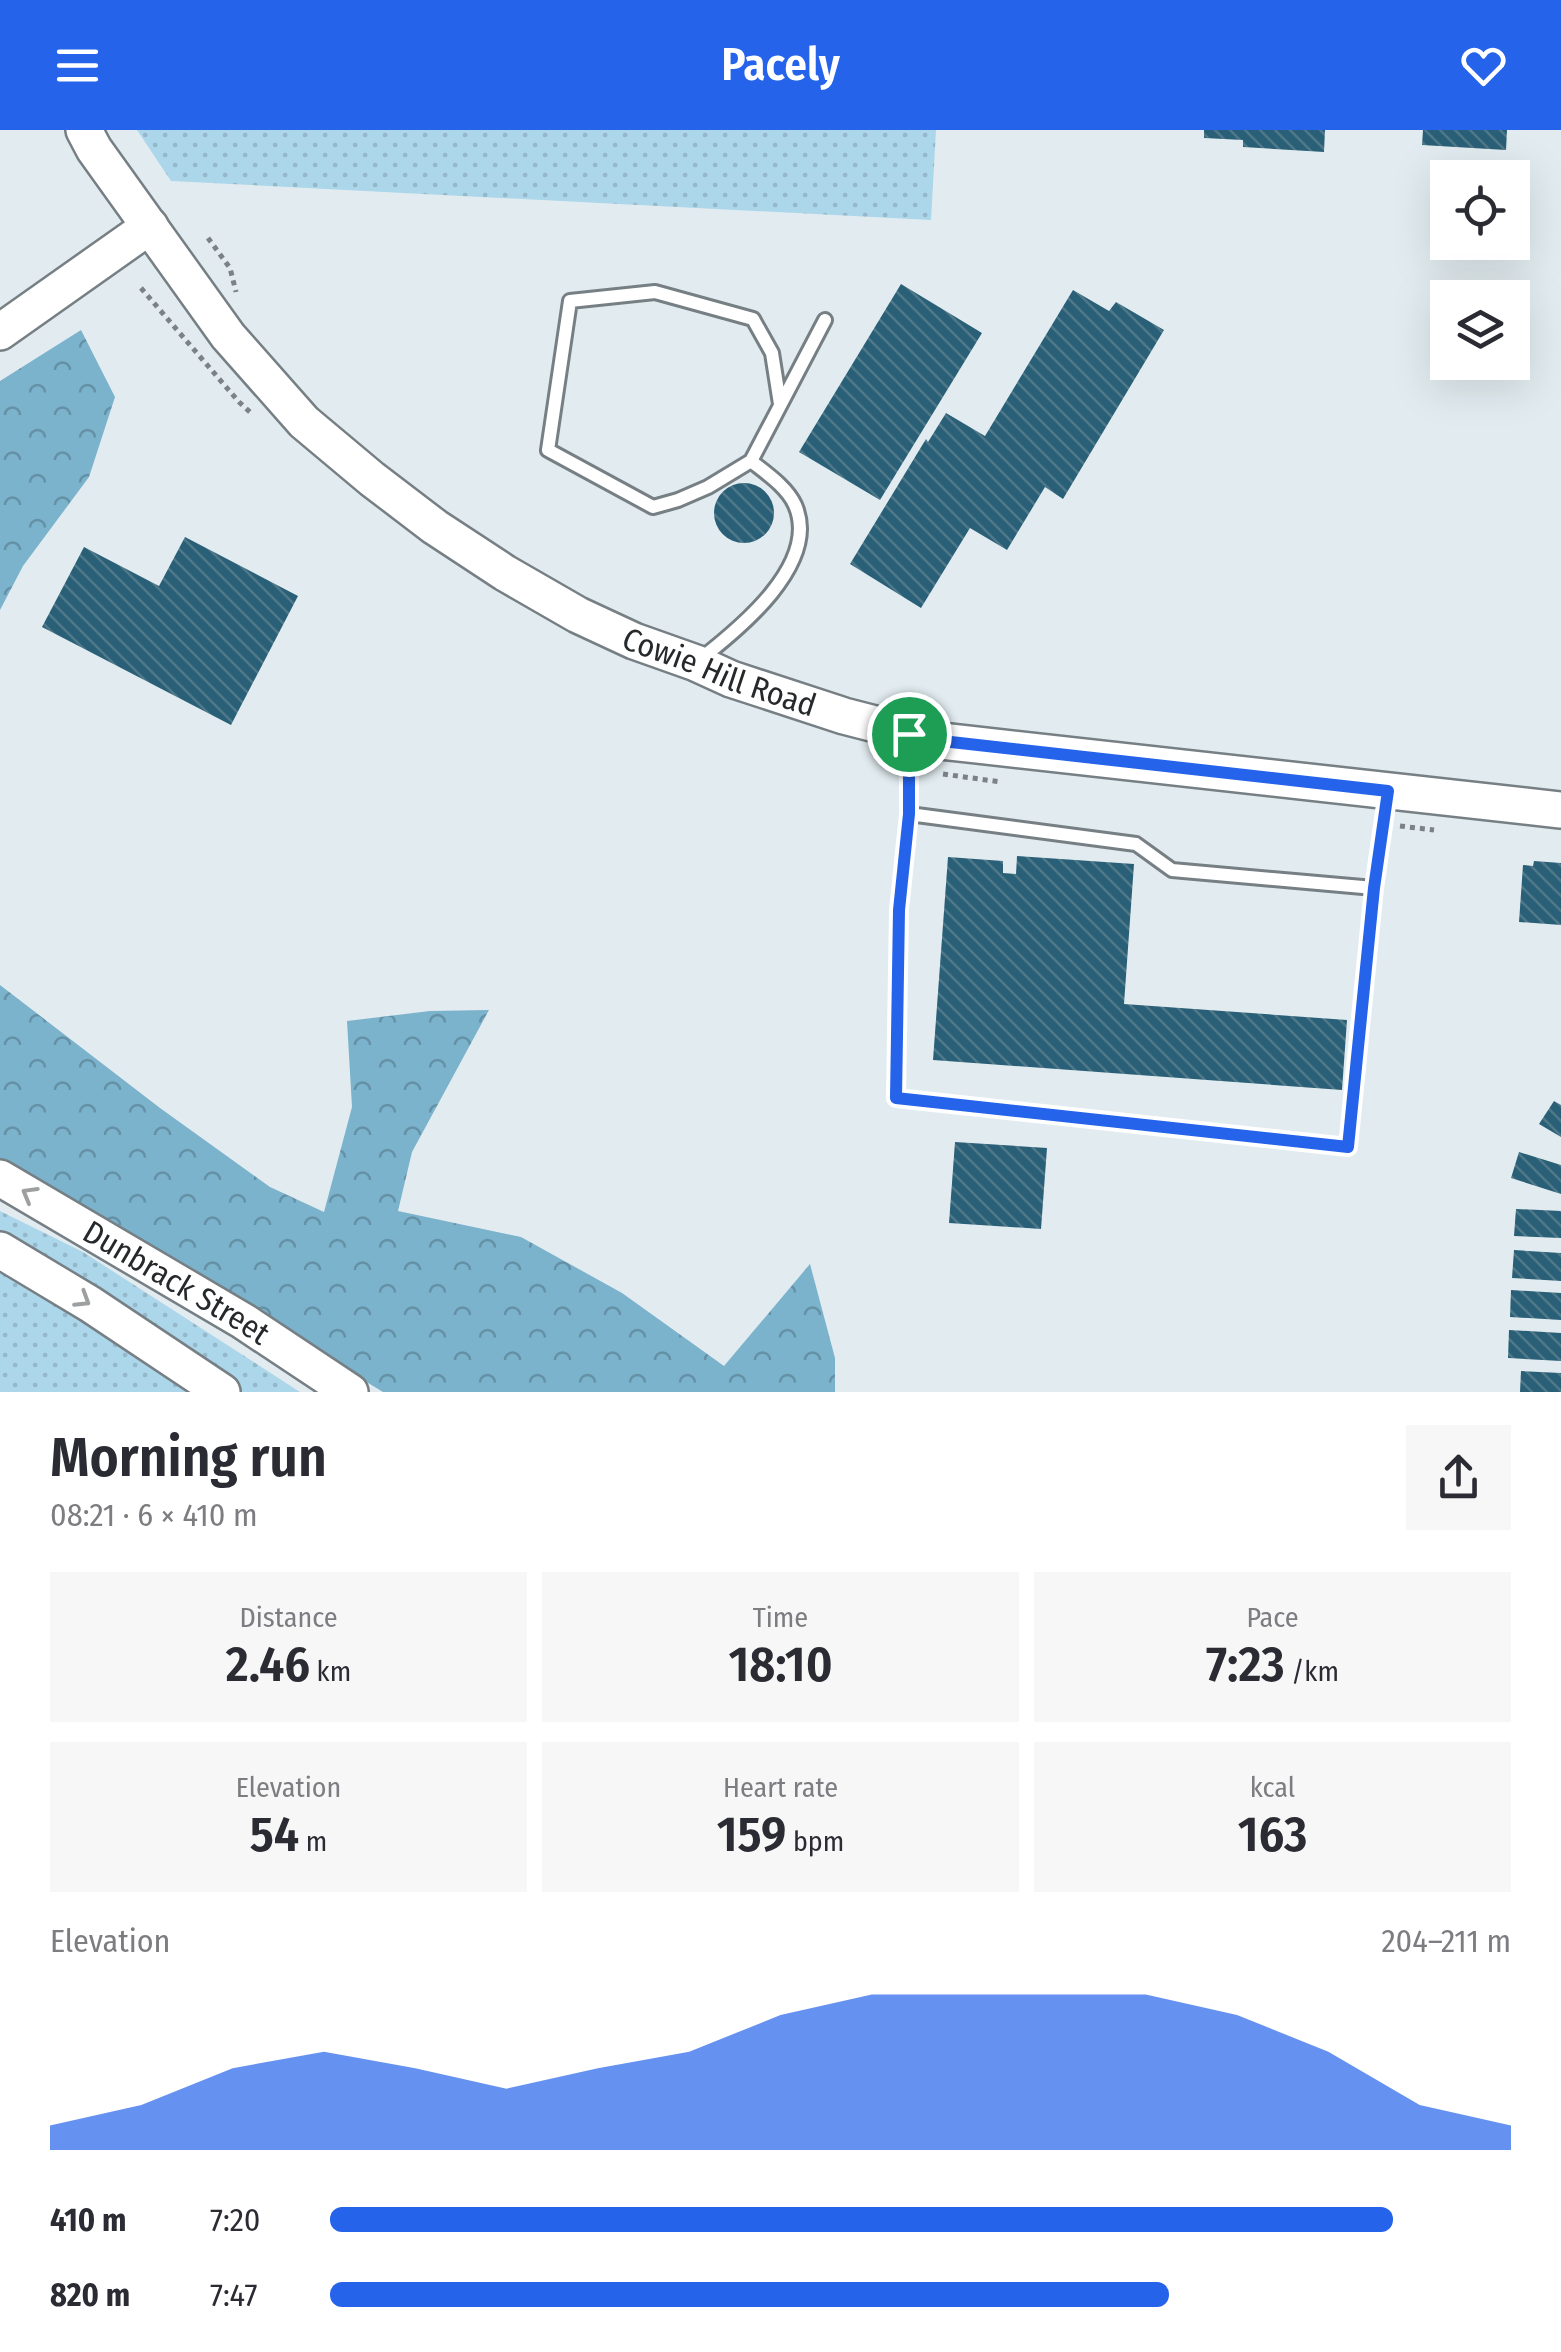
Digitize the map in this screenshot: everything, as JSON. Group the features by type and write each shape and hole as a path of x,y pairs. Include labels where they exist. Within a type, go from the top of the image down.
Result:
{"street":[{"name":"Cowie Hill Road","path":"84,130 228,336 304,422 435,528 505,573 634,641 731,679 844,716 942,741 1561,810"},
{"path":"0,332 150,226"},
{"name":"Dunbrack Street","path":"0,1178 243,1321 350,1392"},
{"name":"Dunbrack Street","path":"0,1250 90,1304 222,1392"}],"lane":[{"path":"780,404 772,353 753,320 655,292 570,301 548,450 653,507 708,487 751,461 825,320"},
{"path":"696,663 742,627 780,584 796,556 799,524 794,504 751,461"},
{"path":"909,734 909,814 899,910 896,1098 1348,1147 1374,888 1388,791"},
{"path":"909,814 1136,844 1172,870 1374,888"}],"path":[{"path":"208,238 230,268 240,304"}],"green space":[{"path":"81,330 115,397 89,477 23,566 0,610 0,381"},
{"path":"0,985 270,1187 324,1212 352,1107 347,1021 430,1011 489,1010 412,1152 398,1211 521,1237 622,1293 724,1366 810,1264 835,1358 835,1392 383,1392 0,1159"}],"shaded area":[{"path":"137,130 936,130 931,220 171,181"},
{"path":"0,1211 83,1252 300,1392 0,1392"}],"building":[{"path":"1204,130 1325,130 1324,152 1243,147 1243,140 1204,138"},
{"path":"1423,130 1507,130 1506,150 1422,145"},
{"path":"901,284 982,333 880,500 799,452"},
{"path":"1073,290 1109,311 1116,302 1164,330 1063,499 1045,487 1007,550 970,528 921,608 850,564 946,413 985,436"},
{"path":"744,483 766,491 774,513 766,535 744,543 722,535 714,513 722,491"},
{"path":"185,537 298,596 231,725 42,627 84,547 159,586"},
{"path":"1017,856 1134,864 1124,1004 1347,1020 1342,1090 933,1060 948,857 1003,861 1003,873 1016,874"},
{"path":"1534,861 1561,863 1561,925 1519,922 1523,865 1533,866"},
{"path":"1554,1101 1561,1105 1561,1137 1539,1124"},
{"path":"955,1142 1047,1148 1041,1229 949,1223"},
{"path":"1519,1152 1561,1165 1561,1194 1511,1178"},
{"path":"1516,1209 1561,1211 1561,1238 1514,1236"},
{"path":"1514,1250 1561,1253 1561,1281 1512,1278"},
{"path":"1511,1290 1561,1293 1561,1320 1510,1317"},
{"path":"1509,1330 1561,1333 1561,1361 1508,1358"},
{"path":"1521,1371 1561,1373 1561,1392 1520,1392"}],"route":[{"path":"909,734 942,741 1388,791 1374,888 1348,1147 896,1098 899,910 909,814 909,734"}]}
